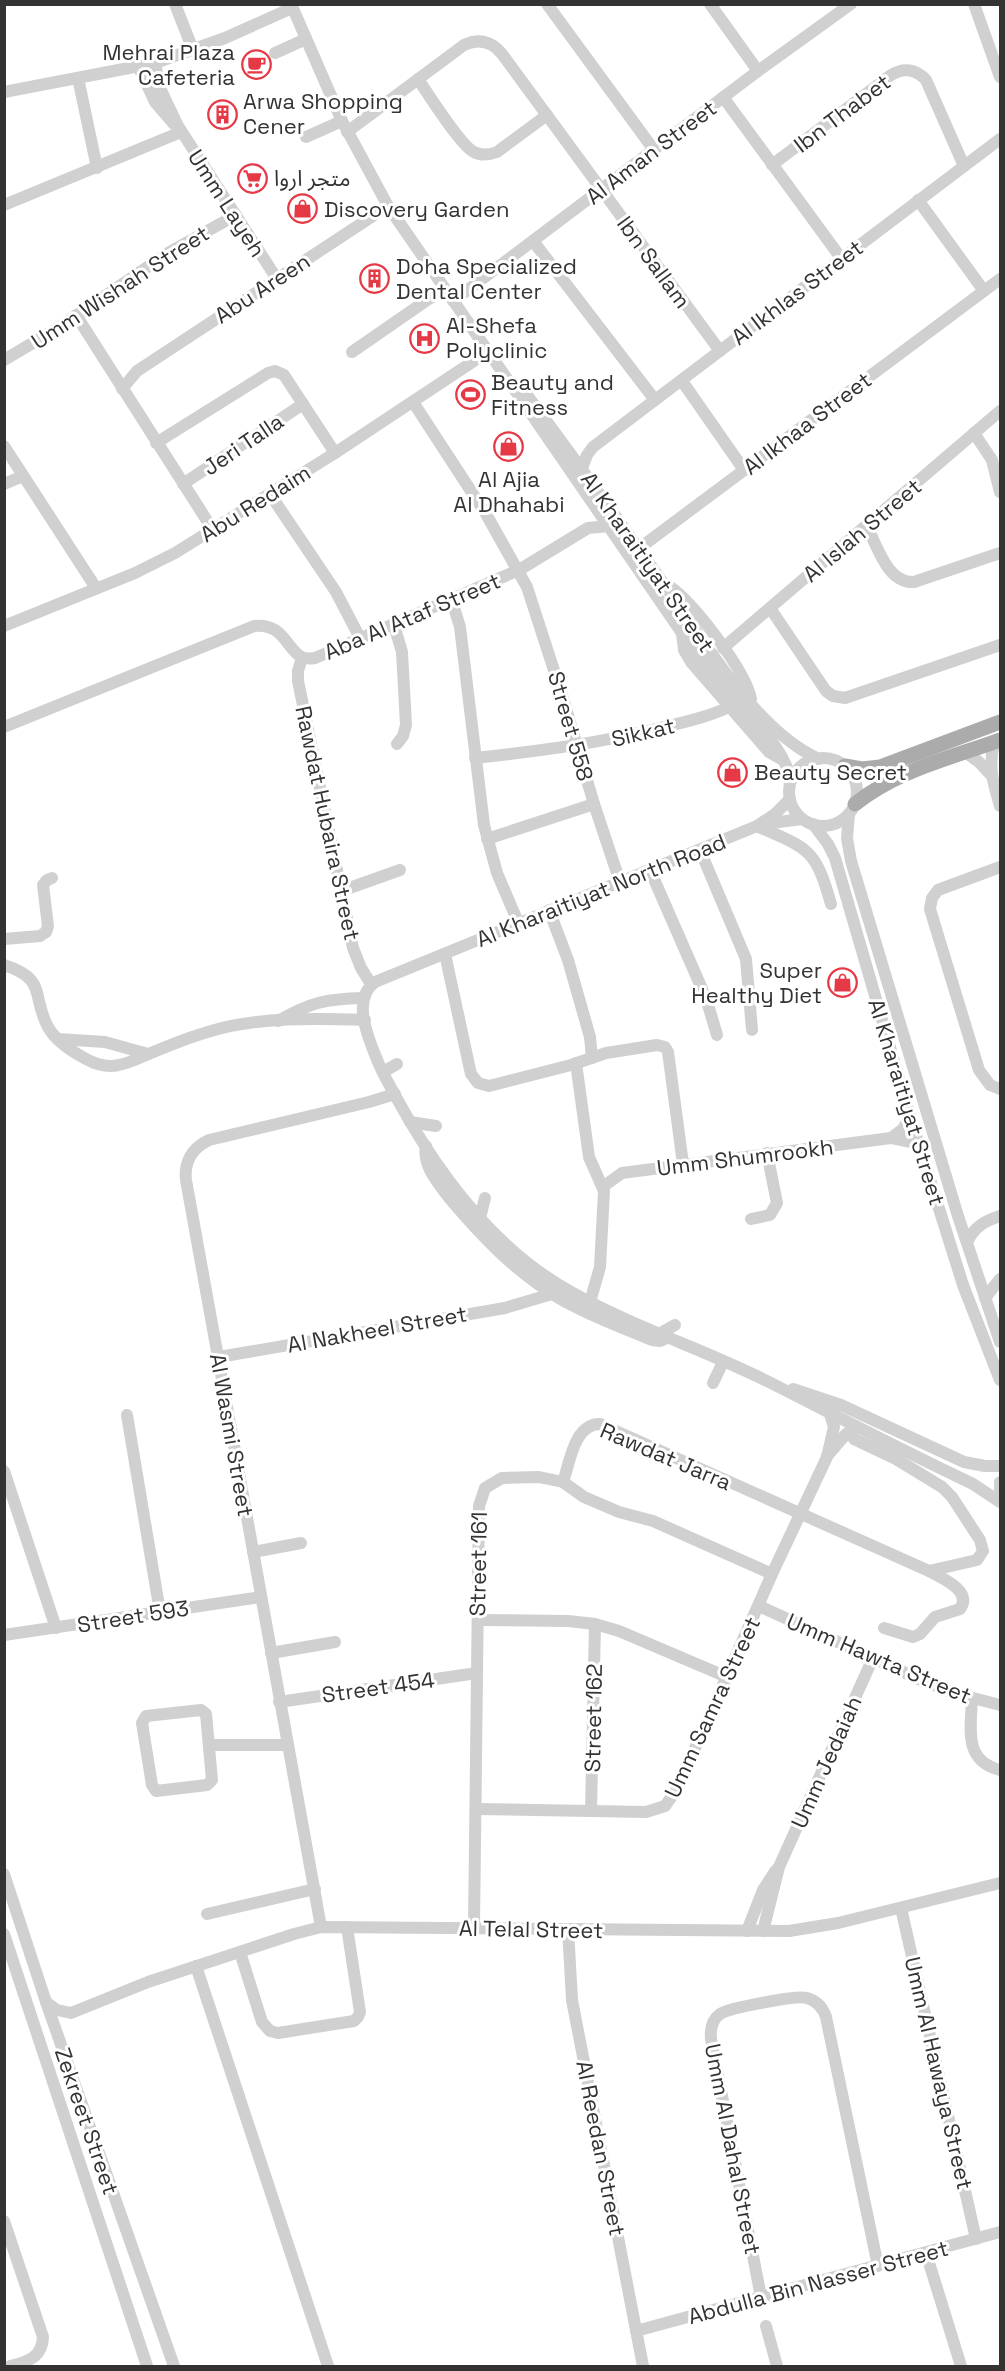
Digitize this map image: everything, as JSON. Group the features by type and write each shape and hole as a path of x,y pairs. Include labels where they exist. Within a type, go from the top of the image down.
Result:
{"main road":[{"path":"845,766 862,769 880,767 1000,722"},
{"path":"852,809 877,787 902,775 997,741"}],"street":[{"path":"175,4 193,50"},
{"path":"547,4 654,150"},
{"path":"710,4 758,71"},
{"name":"Al Aman Street","path":"453,301 723,97 851,4"},
{"path":"974,4 1000,77"},
{"path":"4,92 154,63 193,50 292,6"},
{"name":"Al Kharaitiyat Street","path":"292,6 344,126 388,206 443,289 489,351 507,381 634,552 682,633 734,705 779,751 785,761 791,781"},
{"path":"275,53 306,39"},
{"name":"Ibn Sallam","path":"418,79 464,45 476,41 488,42 502,54 720,351"},
{"name":"Umm Layeh","path":"154,63 159,88 179,129 277,279"},
{"name":"Umm Layeh","path":"138,66 155,102 168,120 179,129"},
{"name":"Ibn Thabet","path":"772,165 891,75 905,70 914,71 926,81 964,166"},
{"path":"78,78 97,168"},
{"path":"306,137 344,126 418,79 466,146 478,154 497,153 547,115"},
{"path":"723,97 842,258"},
{"path":"4,205 97,168 179,129"},
{"name":"Al Ikhlas Street","path":"582,468 587,454 593,447 1000,139"},
{"path":"918,200 984,291"},
{"name":"Abu Areen","path":"122,389 137,371 388,206"},
{"name":"Umm Wishah Street","path":"4,360 76,315 152,263 236,215"},
{"path":"532,241 655,400"},
{"name":"Al Ikhaa Street","path":"634,552 1000,279"},
{"path":"352,352 443,289"},
{"path":"76,315 213,530"},
{"name":"Al Kharaitiyat Street","path":"489,351 513,377 582,468 610,526 663,582 709,650 782,736 801,750 819,759"},
{"name":"Abu Redaim","path":"4,626 155,563 213,530 335,453 489,351"},
{"name":"Abu Areen","path":"114,376 137,371"},
{"path":"156,443 272,371 281,373 335,453"},
{"path":"681,381 744,470"},
{"name":"Street 558","path":"413,402 486,514 519,570 531,596 620,882"},
{"name":"Jeri Talla","path":"183,484 303,404"},
{"name":"Al Islah Street","path":"723,648 1000,411"},
{"path":"974,433 992,460 1000,492"},
{"path":"4,446 96,588"},
{"name":"Al Ikhlas Street","path":"569,451 593,447"},
{"path":"4,483 23,476"},
{"path":"270,494 341,599 360,638"},
{"path":"588,528 603,508"},
{"path":"588,528 610,526"},
{"path":"867,527 894,576 907,582 914,582 1000,553"},
{"name":"Aba Al Ataf Street","path":"4,727 254,626 267,626 279,632 302,658 315,658 452,601 519,570 588,528"},
{"path":"663,582 687,601 723,648 747,684 752,703"},
{"path":"452,601 459,627 487,839 497,873 518,922"},
{"path":"770,608 826,691 837,698 845,698 1000,645"},
{"path":"394,625 402,652 406,725 404,736 397,744"},
{"name":"Rawdat Hubaira Street","path":"302,658 298,681 341,891 356,958 371,984"},
{"name":"Sikkat","path":"475,758 577,747 699,718 734,705"},
{"path":"997,741 990,759 990,774 1000,806"},
{"path":"966,752 990,774"},
{"path":"819,759 833,760 845,766 855,781 857,792 852,809 833,825 808,822 795,810 790,799 791,781 804,764 819,759"},
{"name":"Al Kharaitiyat North Road","path":"371,984 757,826 775,814 790,799"},
{"path":"487,839 594,804"},
{"name":"Al Kharaitiyat Street","path":"852,809 847,838 849,854 958,1216 1000,1342"},
{"name":"Al Kharaitiyat Street","path":"808,822 832,851 910,1116 963,1285 1000,1380"},
{"name":"Al Kharaitiyat North Road","path":"757,826 808,822"},
{"path":"757,826 809,852 818,865 831,903"},
{"path":"700,850 746,960 752,1030"},
{"path":"1000,867 939,890 932,898 930,909 979,1070 990,1085 1000,1089"},
{"path":"341,891 400,870"},
{"path":"650,870 706,998 717,1035"},
{"path":"4,939 40,936 46,932 48,926 43,885 52,878"},
{"path":"827,890 842,885"},
{"path":"549,910 568,960 590,1037 592,1058"},
{"path":"445,954 471,1074 475,1080 489,1086 614,1052 657,1045 667,1049 682,1164"},
{"path":"4,964 28,976 33,982 38,990 46,1024 57,1039 86,1059 102,1065 129,1064 148,1054 222,1028 249,1023 365,1020"},
{"path":"869,976 877,978 885,971"},
{"path":"371,984 363,998 365,1020 383,1072 410,1122 480,1218 520,1257 552,1293 586,1312 652,1340 660,1341 675,1325"},
{"path":"277,1021 301,1008 327,999 363,998"},
{"path":"878,1007 888,1001 894,1003"},
{"path":"369,1034 381,1030"},
{"path":"57,1039 105,1042 148,1054"},
{"path":"576,1063 589,1157 603,1186 600,1268 590,1302"},
{"path":"383,1072 396,1064"},
{"path":"898,1070 913,1065"},
{"name":"Al Wasmi Street","path":"321,1928 186,1180 186,1167 190,1156 198,1146 209,1140 395,1094"},
{"path":"891,1138 903,1128 910,1116"},
{"path":"410,1122 436,1126"},
{"name":"Umm Shumrookh","path":"603,1186 622,1173 682,1164 891,1138 920,1144"},
{"path":"426,1146 425,1156 428,1167 451,1200 493,1247 539,1279 771,1383 830,1414 856,1433 936,1466 973,1484 1000,1501"},
{"path":"751,1219 770,1215 777,1203 767,1154"},
{"path":"480,1218 485,1198"},
{"path":"958,1216 983,1222"},
{"path":"967,1242 983,1222 1000,1216"},
{"path":"976,1274 1000,1279 985,1298"},
{"path":"534,1298 539,1279"},
{"name":"Al Nakheel Street","path":"219,1357 505,1308 552,1293"},
{"path":"713,1383 723,1362"},
{"path":"771,1383 832,1401 964,1462 1000,1466"},
{"name":"Umm Samra Street","path":"476,1809 646,1812 659,1809 670,1801 826,1457 834,1427 830,1414"},
{"path":"127,1415 160,1612"},
{"name":"Rawdat Jarra","path":"563,1482 579,1436 587,1426 600,1424 929,1571 958,1590 963,1596 962,1607 957,1611 935,1617 920,1634 914,1637 884,1628"},
{"name":"Umm Samra Street","path":"826,1457 846,1434 856,1433"},
{"path":"878,1444 930,1479 952,1497 980,1540 983,1551 981,1556 972,1562 929,1571"},
{"path":"930,1479 936,1466"},
{"path":"4,1471 56,1628"},
{"name":"Street 161","path":"476,1809 479,1506 482,1493 490,1483 502,1478 547,1478 563,1482 584,1497 619,1512 653,1521 772,1574"},
{"path":"1000,1482 1000,1501"},
{"path":"253,1552 301,1544"},
{"name":"Street 593","path":"4,1635 261,1597"},
{"name":"Umm Hawta Street","path":"759,1606 922,1681 1000,1705"},
{"path":"478,1620 568,1621 595,1624 619,1631 727,1677"},
{"name":"Street 162","path":"591,1811 595,1624"},
{"path":"271,1653 335,1642"},
{"name":"Umm Jedaiah","path":"763,1931 779,1867 873,1658"},
{"name":"Street 454","path":"279,1701 477,1674"},
{"path":"972,1698 970,1735 972,1747 979,1758 996,1769"},
{"path":"201,1710 206,1714 210,1745 213,1776 209,1784 159,1792 152,1785 142,1721 146,1716 201,1710"},
{"path":"210,1745 287,1745"},
{"path":"474,1928 476,1809"},
{"name":"Umm Jedaiah","path":"747,1931 765,1885 779,1867"},
{"name":"Zekreet Street","path":"4,1874 58,2037 174,2367"},
{"name":"Al Telal Street","path":"71,2013 148,1982 321,1928 801,1930 901,1908 1000,1882"},
{"path":"207,1914 315,1889"},
{"name":"Umm Al Hawaya Street","path":"901,1908 976,2239"},
{"path":"240,1952 262,2022 270,2031 278,2033 354,2021 360,2012 347,1927"},
{"name":"Al Reedan Street","path":"568,1929 572,2000 643,2367"},
{"name":"Zekreet Street","path":"4,1934 147,2367"},
{"path":"196,1966 328,2367"},
{"name":"Umm Al Dahal Street","path":"761,2297 711,2039 713,2022 720,2014 731,2010 798,1997 812,2000 822,2009 826,2018 878,2265"},
{"path":"46,2002 57,2010 71,2013 58,2037"},
{"path":"4,2221 9,2252 43,2337 41,2350 37,2355 10,2367"},
{"name":"Abdulla Bin Nasser Street","path":"636,2331 1000,2232"},
{"path":"926,2253 961,2367"},
{"path":"766,2326 777,2367"}],"place":[{"name":"Mehrai Plaza Cafeteria","path":"256,65"},
{"name":"Arwa Shopping Cener","path":"222,114"},
{"name":"متجر اروا","path":"253,178"},
{"name":"Discovery Garden","path":"303,209"},
{"name":"Doha Specialized Dental Center","path":"375,279"},
{"name":"Al-Shefa Polyclinic","path":"425,338"},
{"name":"Beauty and Fitness","path":"470,395"},
{"name":"Al Ajia Al Dhahabi","path":"509,447"},
{"name":"Beauty Secret","path":"733,772"},
{"name":"Super Healthy Diet","path":"843,983"}]}
